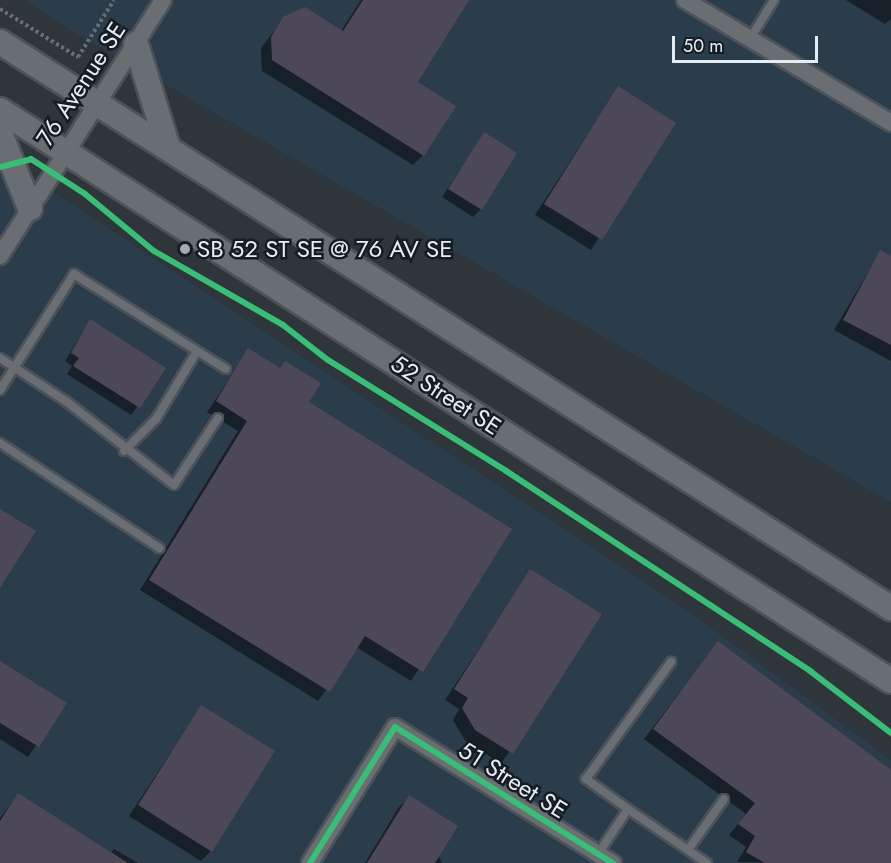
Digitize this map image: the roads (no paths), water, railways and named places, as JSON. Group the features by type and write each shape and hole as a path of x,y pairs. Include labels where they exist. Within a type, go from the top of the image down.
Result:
{"main road":[{"path":"0,42 98,101 891,608"},
{"path":"136,44 167,145"},
{"name":"52 Street SE","path":"0,110 891,681"},
{"path":"0,133 30,208"}],"street":[{"name":"76 Avenue SE","path":"0,255 163,0"},
{"path":"685,0 891,123"},
{"name":"51 Street SE","path":"310,863 395,727 613,863"}],"lane":[{"path":"750,39 774,0"},
{"path":"0,390 74,274 226,369"},
{"path":"124,451 156,419 197,351"},
{"path":"0,358 67,402 124,451 174,485 218,418"},
{"path":"0,443 159,548"},
{"path":"671,662 586,779 707,863"},
{"path":"688,850 724,799"},
{"path":"598,854 628,809"}],"place":[{"name":"SB 52 ST SE @ 76 AV SE","path":"185,249"}]}
